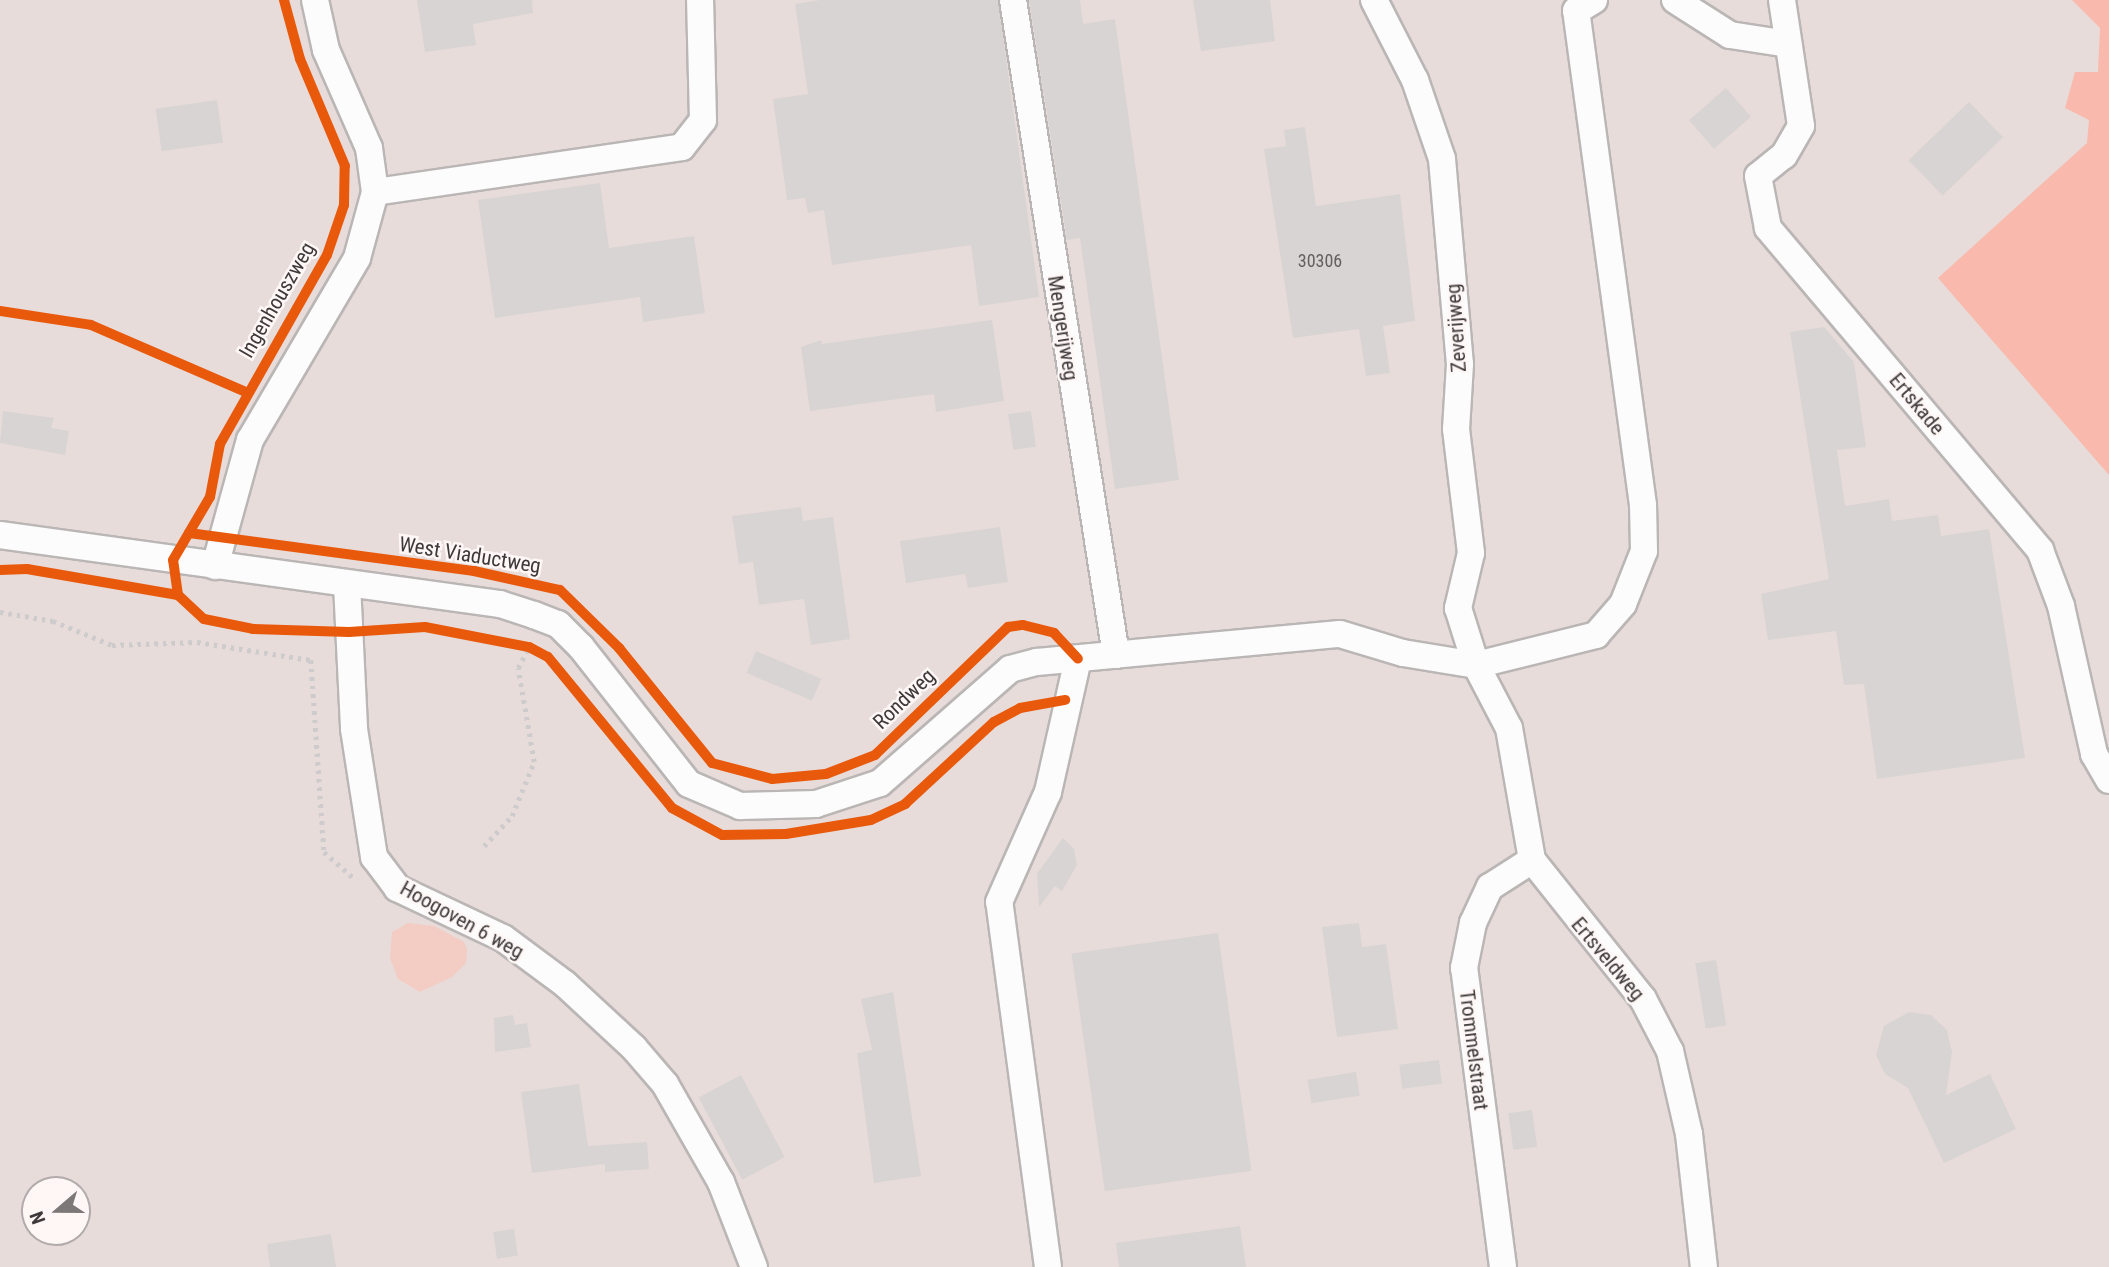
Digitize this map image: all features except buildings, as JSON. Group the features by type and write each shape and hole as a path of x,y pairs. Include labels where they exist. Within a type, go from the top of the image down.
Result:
{"street":[{"path":"215,566 250,440 357,258 375,192 369,148 326,50 314,0"},
{"path":"375,192 682,147 703,120 700,0"},
{"name":"Mengerijweg","path":"1013,0 1116,655"},
{"name":"Zeverijweg","path":"1374,0 1415,80 1442,159 1460,365 1456,429 1471,553 1458,608 1476,665"},
{"path":"1048,1267 999,902 1048,792 1079,659 1340,634 1403,653 1476,665 1596,635 1623,604 1644,551 1643,505 1576,11 1594,0"},
{"path":"1675,0 1730,35 1788,44"},
{"name":"Ertskade","path":"1782,0 1801,126 1784,155 1758,176 1768,228 2040,550 2061,606 2094,754 2109,780"},
{"name":"West Viaductweg","path":"0,535 500,604 558,624 689,784 740,806 816,804 880,783 1010,669 1079,659"},
{"name":"Hoogoven 6 weg","path":"347,584 354,729 374,857 397,887 503,938 573,991 634,1048 665,1084 721,1182 754,1267"},
{"name":"Ertsveldweg","path":"1476,665 1509,727 1532,860 1643,999 1670,1051 1689,1134 1704,1267"},
{"name":"Trommelstraat","path":"1503,1267 1464,968 1473,923 1490,887 1532,860"}],"path":[{"path":"0,612 53,621 112,645 197,642 311,660 324,852 363,885"},
{"path":"484,846 512,816 534,762 518,668 534,649 515,645"}],"shaded area":[{"path":"0,0 2109,0 2109,1267 0,1267"},
{"path":"2072,0 2109,0 2109,475 1938,278 2087,143 2089,120 2065,108 2075,72 2098,72 2100,28"},
{"path":"408,923 434,926 464,942 467,949 466,963 452,977 420,992 398,979 390,958 392,932"}],"cycle path":[{"name":"Ingenhouszweg","path":"178,595 173,560 210,497 220,444 327,255 344,205 345,166 300,59 284,0"},
{"path":"0,311 91,325 246,392"},
{"name":"Rondweg","path":"189,533 474,571 560,590 619,648 712,763 772,779 826,774 875,755 1008,627 1023,625 1054,633 1078,659"},
{"path":"0,570 27,569 178,595 204,619 253,629 349,632 425,627 529,647 548,657 672,808 722,835 786,834 871,820 905,804 994,722 1020,708 1065,700"}]}
